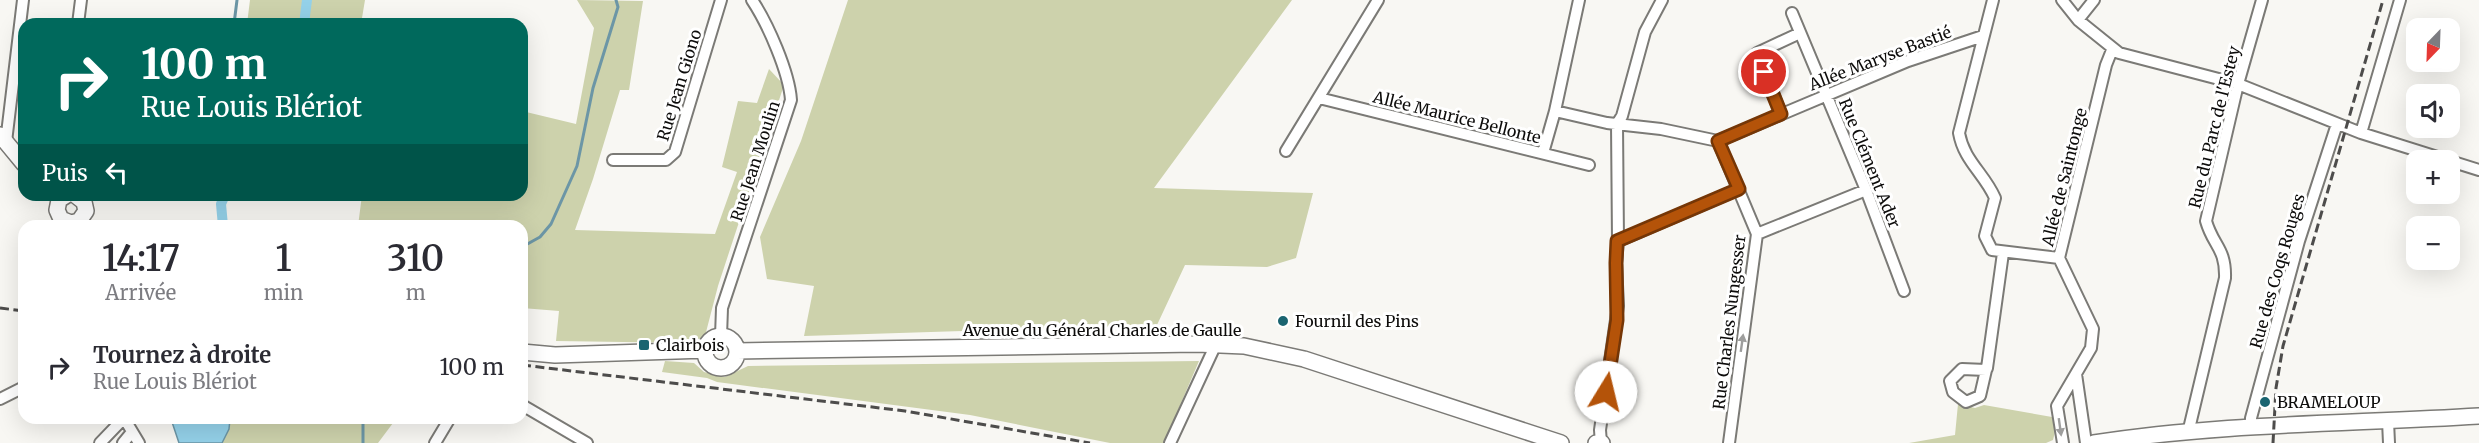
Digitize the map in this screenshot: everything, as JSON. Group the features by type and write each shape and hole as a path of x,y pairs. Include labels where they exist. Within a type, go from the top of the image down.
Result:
{"main road":[{"path":"2,141 18,158"},
{"path":"2,141 18,164"},
{"path":"62,201 58,216 63,220"},
{"path":"82,201 86,208 82,220"},
{"path":"721,336 733,342 737,351 731,364 721,368 712,364 706,356 706,350 710,341 721,336"},
{"name":"Avenue du Général Charles de Gaulle","path":"737,351 1216,344 1257,348 1304,359 1561,443"},
{"path":"528,353 555,355 706,350"},
{"path":"2094,443 2251,428 2479,416"},
{"path":"1596,443 1602,443"}],"street":[{"path":"20,18 23,0"},
{"path":"79,18 81,0"},
{"name":"Rue Jean Giono","path":"614,160 666,160 675,152 721,0"},
{"name":"Rue Jean Moulin","path":"721,336 722,308 791,100 790,84 768,28 752,0"},
{"path":"1286,151 1378,0"},
{"path":"1543,153 1555,111 1579,0"},
{"path":"1602,443 1600,430 1617,320 1617,124 1622,116 1645,32 1662,0"},
{"path":"1993,0 1959,133 1962,150 1990,185 1995,198 1985,236 1992,250 2059,258"},
{"path":"2062,0 2078,20 2112,50 2238,84 2361,134 2479,170"},
{"path":"2078,20 2094,0"},
{"name":"Rue du Parc de l'Estey","path":"2188,433 2225,278 2226,262 2219,246 2209,234 2206,221 2238,84 2262,0"},
{"path":"2361,134 2400,0"},
{"name":"Rue Clément Ader","path":"1792,13 1866,190 1904,291"},
{"path":"1781,114 1757,53 1800,33"},
{"path":"2,141 18,34"},
{"name":"Allée Maryse Bastié","path":"1718,141 1908,61 1983,36"},
{"name":"Allée de Saintonge","path":"2062,443 2057,406 2091,348 2093,330 2059,258 2106,65 2112,50"},
{"name":"Allée Maurice Bellonte","path":"1319,98 1588,165"},
{"path":"1555,111 1718,141"},
{"name":"Rue des Coqs Rouges","path":"2251,428 2251,418 2300,241 2337,124"},
{"name":"Rue Charles Nungesser","path":"1718,141 1757,234 1729,443"},
{"path":"1617,241 1739,189"},
{"path":"1757,234 1866,190"},
{"path":"1986,370 2003,253"},
{"path":"1170,443 1216,344"},
{"path":"2076,374 2086,443"},
{"path":"0,399 18,390"},
{"path":"528,409 587,443"},
{"path":"2388,421 2389,443"},
{"path":"100,443 118,424"},
{"path":"123,443 135,437 127,424"},
{"path":"435,443 446,424"}],"green space":[{"path":"250,0 365,0 362,18 248,18"},
{"path":"577,0 643,1 629,90 620,90 575,230 715,234 737,172 722,167 738,101 757,103 769,69 784,85 718,286 705,336 691,343 556,341 559,311 528,308 528,220 359,220 361,201 528,201 528,112 576,124 594,28"},
{"path":"848,0 1292,0 1154,188 1313,193 1296,258 1267,267 1185,265 1157,325 804,336 814,286 767,279 760,237 801,141"},
{"path":"665,361 694,363 704,372 725,377 748,366 1199,361 1164,443 1110,443 970,415 717,382 707,378 662,372"},
{"path":"1958,404 1975,408 1984,405 2052,417 2055,432 2053,440 2046,443 1909,443 1955,435"},
{"path":"230,424 392,424 378,443 222,443"}],"water":[{"path":"173,424 230,424 222,443 179,443"}],"waterway":[{"path":"235,18 237,0"},
{"path":"305,18 307,0"},
{"path":"528,244 540,237 551,224 577,166 593,88 618,7 616,0"},
{"path":"222,201 222,220"},
{"path":"363,424 363,443"}],"railway":[{"path":"2273,443 2276,388 2283,346 2383,0"},
{"path":"0,308 18,310"},
{"path":"528,366 905,411 1090,443"}],"place":[{"name":"Fournil des Pins","path":"1283,321"},
{"name":"Clairbois","path":"644,345"},
{"name":"BRAMELOUP","path":"2265,402"}],"route":[{"path":"1606,392 1617,320 1617,241 1739,189 1718,141 1781,114 1764,72"}]}
